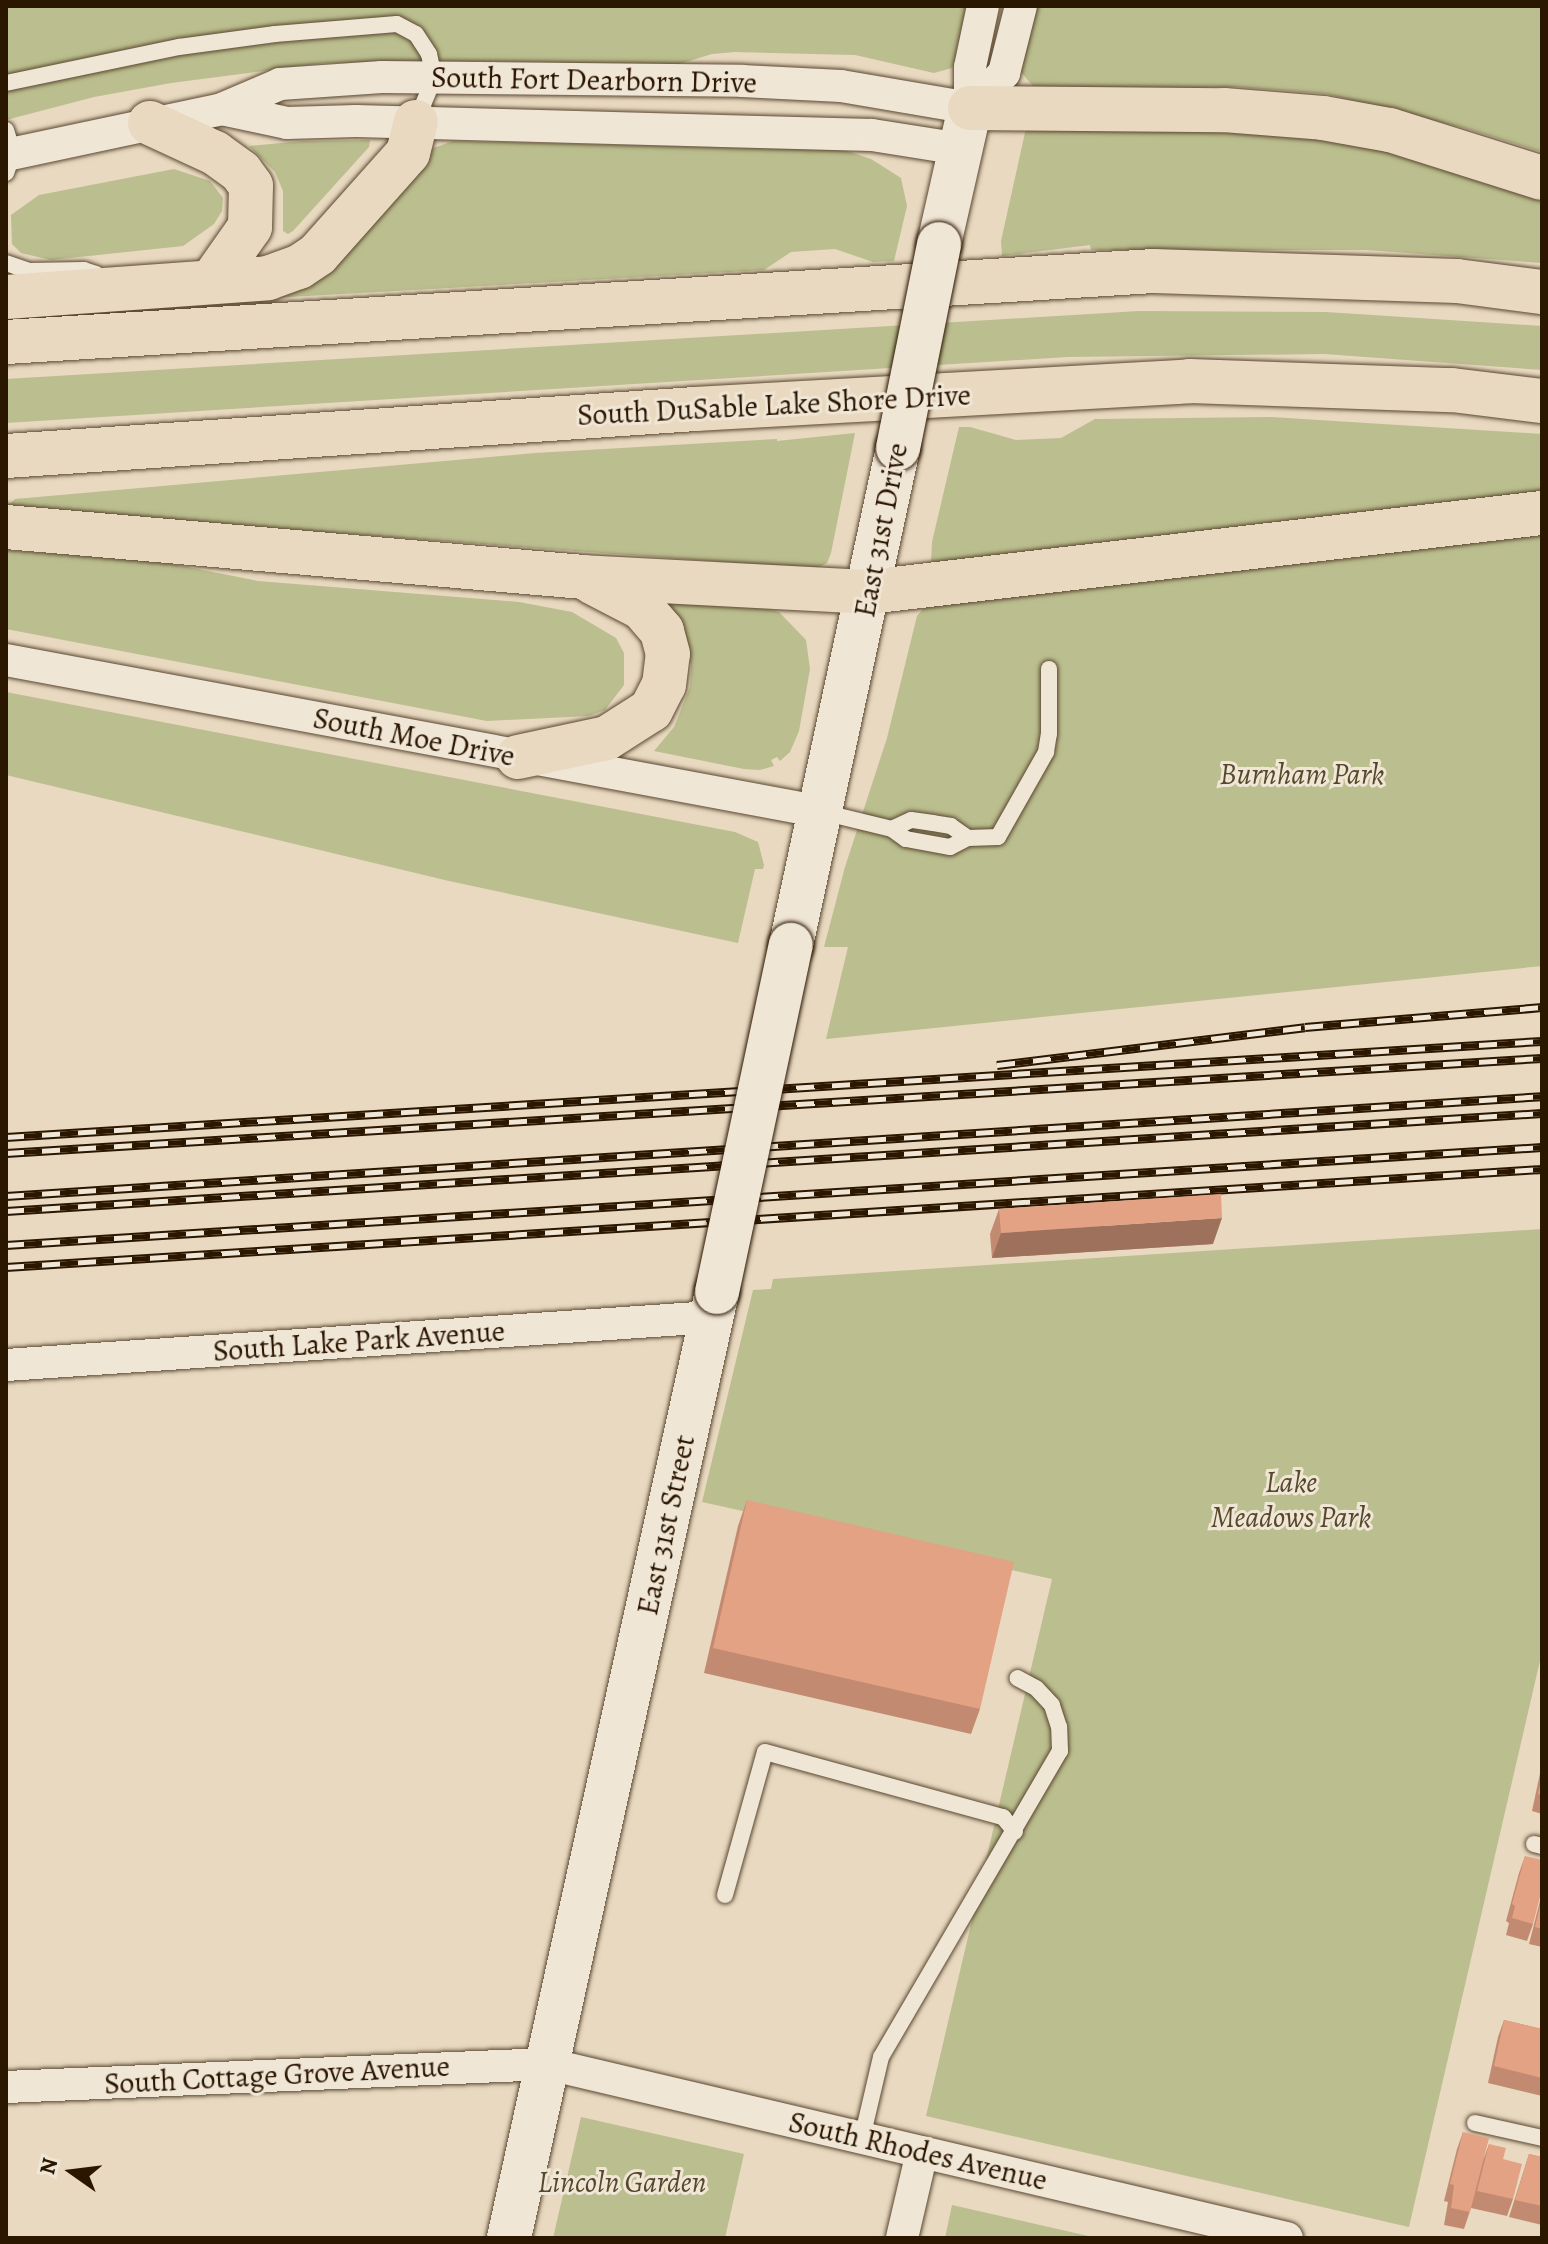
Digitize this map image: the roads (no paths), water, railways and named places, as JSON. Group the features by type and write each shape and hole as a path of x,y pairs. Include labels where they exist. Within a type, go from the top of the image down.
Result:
{"highway":[{"path":"965,128 1224,110 1323,118 1390,130 1542,178"},
{"path":"6,297 268,278 299,267 318,254 408,153 416,122"},
{"path":"150,123 215,153 241,172 251,186 250,227 212,281"},
{"path":"6,342 1154,271 1457,281 1542,292"},
{"name":"South DuSable Lake Shore Drive","path":"6,456 695,409 1190,381 1452,390 1542,401"},
{"path":"6,527 583,577 869,592 1542,513"},
{"path":"518,757 607,738 651,710 664,685 668,654 662,631 642,608 583,577"}],"main road":[{"name":"East 31st Drive","path":"822,812 965,128"},
{"name":"East 31st Street","path":"509,2238 822,812"}],"street":[{"path":"965,128 970,67 983,6"},
{"path":"965,128 1004,73 1021,6"},
{"name":"South Fort Dearborn Drive","path":"8,153 222,109 280,84 434,78 813,85 965,128"},
{"name":"South Fort Dearborn Drive","path":"222,109 287,123 416,122 872,135 965,128"},
{"name":"South Moe Drive","path":"6,660 822,812"},
{"name":"South Lake Park Avenue","path":"6,1365 715,1305"},
{"name":"South Cottage Grove Avenue","path":"6,2087 548,2064"},
{"name":"South Rhodes Avenue","path":"548,2064 922,2152 1233,2232 1287,2238"},
{"path":"902,2238 922,2152"}],"lane":[{"path":"6,83 179,47 397,24 416,34 429,54 434,78 416,122"},
{"path":"6,263 29,271 84,270 139,288"},
{"path":"822,812 892,829 911,820 951,826 968,838 998,837 1046,752 1049,669"},
{"path":"862,2138 881,2057 1060,1751 1059,1727 1052,1705 1036,1688 1017,1678"},
{"path":"725,1895 765,1752 1003,1817 1015,1832"},
{"path":"1475,2123 1542,2138"}],"railway":[{"path":"997,1065 1305,1027 1542,1007"},
{"path":"6,1137 1542,1041"},
{"path":"6,1153 1542,1058"},
{"path":"6,1196 1542,1096"},
{"path":"6,1211 1542,1113"},
{"path":"6,1245 1542,1147"},
{"path":"6,1267 1542,1169"}],"park label":[{"name":"Burnham Park","path":"1302,774"},
{"name":"Lake Meadows Park","path":"1291,1499"},
{"name":"Lincoln Garden","path":"622,2182"}]}
